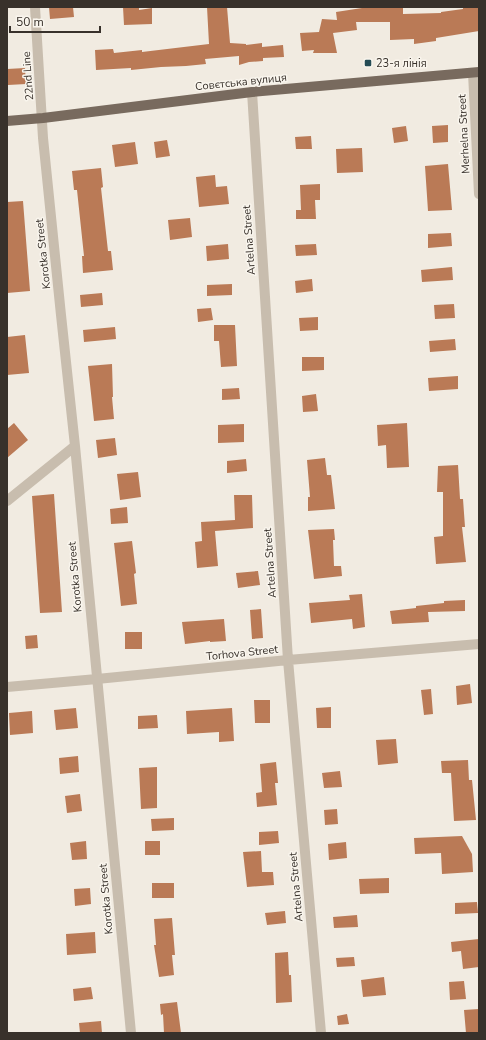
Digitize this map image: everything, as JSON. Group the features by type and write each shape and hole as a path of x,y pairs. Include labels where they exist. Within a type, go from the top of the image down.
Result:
{"main road":[{"name":"Совєтська вулиця","path":"7,121 43,118 252,92 476,73"}],"street":[{"name":"22nd Line","path":"35,7 43,118"},
{"name":"Merhelna Street","path":"476,73 479,194"},
{"name":"Artelna Street","path":"252,92 288,660 321,1033"},
{"name":"Korotka Street","path":"43,118 131,1033"},
{"path":"7,501 75,446"},
{"name":"Torhova Street","path":"7,687 97,680 288,660 479,644"}],"building":[{"path":"49,7 73,7 74,17 50,19"},
{"path":"123,7 139,7 139,10 152,8 152,24 124,25"},
{"path":"207,7 227,7 230,43 246,45 262,43 262,47 283,45 284,57 263,58 263,61 249,62 239,65 239,56 205,59 206,64 186,66 131,70 131,68 96,70 95,50 113,49 114,53 142,50 142,52 209,44"},
{"path":"362,7 403,7 403,14 441,13 463,9 463,7 479,7 479,31 436,38 436,41 414,44 414,39 390,40 390,22 356,22 357,30 333,33 337,53 313,53 314,50 302,51 300,33 319,32 322,19 337,20 336,12"},
{"path":"25,68 26,84 8,85 7,69"},
{"path":"448,125 448,142 433,143 432,126"},
{"path":"406,126 408,141 394,143 392,128"},
{"path":"311,136 312,149 296,149 295,137"},
{"path":"167,140 170,156 156,158 154,142"},
{"path":"135,142 138,164 115,167 112,145"},
{"path":"362,148 363,172 337,173 336,149"},
{"path":"448,164 452,210 428,211 425,166"},
{"path":"101,168 103,187 101,188 108,251 111,251 113,270 83,273 82,256 84,256 77,190 74,190 72,171"},
{"path":"215,175 216,187 227,186 229,204 199,207 196,177"},
{"path":"320,184 320,200 315,200 316,219 296,219 296,210 301,210 300,185"},
{"path":"23,201 30,291 7,293 7,202"},
{"path":"190,218 192,237 170,240 168,220"},
{"path":"451,233 452,246 428,248 428,234"},
{"path":"228,244 229,259 207,261 206,246"},
{"path":"316,244 317,255 296,256 295,245"},
{"path":"452,267 453,280 422,282 421,270"},
{"path":"312,279 313,291 296,293 295,281"},
{"path":"232,284 232,295 207,296 207,285"},
{"path":"102,293 103,305 81,307 80,295"},
{"path":"454,304 455,318 435,319 434,305"},
{"path":"211,308 213,320 198,322 197,309"},
{"path":"318,317 318,330 300,331 299,318"},
{"path":"214,325 235,325 237,366 221,367 219,341 214,341"},
{"path":"115,327 116,339 84,342 83,330"},
{"path":"25,335 29,373 7,375 7,337"},
{"path":"455,339 456,350 430,352 429,341"},
{"path":"302,357 324,357 324,370 302,371"},
{"path":"112,364 114,419 94,421 88,366"},
{"path":"458,376 458,389 429,391 428,378"},
{"path":"239,388 240,399 222,400 222,389"},
{"path":"316,394 318,411 303,412 302,396"},
{"path":"14,423 28,440 7,458 7,429"},
{"path":"407,423 409,467 387,468 386,445 378,446 377,425"},
{"path":"244,424 244,442 218,443 218,425"},
{"path":"115,438 117,455 98,458 96,440"},
{"path":"325,458 327,475 331,475 335,509 308,511 308,497 310,497 307,460"},
{"path":"246,459 247,471 227,473 227,461"},
{"path":"458,465 460,499 463,499 465,527 462,527 466,562 436,564 434,537 443,536 443,492 437,492 438,466"},
{"path":"138,472 141,497 120,500 117,474"},
{"path":"54,494 62,612 40,613 32,496"},
{"path":"234,495 252,495 253,528 215,531 218,566 197,568 195,542 202,541 201,522 235,520"},
{"path":"127,507 128,523 111,524 110,509"},
{"path":"334,529 334,566 341,566 342,576 314,579 308,530"},
{"path":"132,541 136,573 134,574 137,604 121,606 114,543"},
{"path":"258,571 260,585 238,588 236,573"},
{"path":"362,594 365,627 353,629 352,619 311,623 309,603 350,600 349,595"},
{"path":"465,600 465,611 428,612 429,622 392,624 390,611 444,603 444,601"},
{"path":"261,609 263,638 252,639 250,610"},
{"path":"224,619 226,641 185,644 182,622"},
{"path":"125,632 142,632 142,649 125,649"},
{"path":"37,635 38,648 26,649 25,636"},
{"path":"470,684 472,703 457,705 456,686"},
{"path":"431,689 433,714 424,715 421,690"},
{"path":"254,700 270,700 270,723 255,723"},
{"path":"331,707 331,728 317,728 316,708"},
{"path":"76,708 78,728 56,730 54,710"},
{"path":"232,708 234,741 219,742 219,732 187,734 186,711"},
{"path":"32,711 33,733 10,735 9,713"},
{"path":"157,715 158,728 138,729 138,716"},
{"path":"396,739 398,763 378,765 376,740"},
{"path":"78,756 79,772 60,774 59,758"},
{"path":"468,760 469,780 472,780 476,820 454,821 451,773 442,773 441,761"},
{"path":"276,762 278,783 275,783 277,805 257,807 256,793 262,792 260,764"},
{"path":"157,767 157,808 141,809 139,768"},
{"path":"340,771 342,787 324,788 322,773"},
{"path":"80,794 82,811 67,813 65,796"},
{"path":"337,809 338,824 325,825 324,810"},
{"path":"174,818 174,830 152,831 151,819"},
{"path":"278,831 279,843 259,845 259,832"},
{"path":"462,836 472,854 473,872 442,874 441,853 415,854 414,838"},
{"path":"86,841 87,859 72,860 70,843"},
{"path":"145,841 160,841 160,855 145,855"},
{"path":"346,842 347,858 329,860 328,844"},
{"path":"261,851 262,872 273,872 274,885 247,887 243,852"},
{"path":"389,878 389,893 360,894 359,879"},
{"path":"152,883 174,883 174,898 152,898"},
{"path":"90,888 91,904 75,906 74,889"},
{"path":"477,902 478,913 455,914 455,903"},
{"path":"285,911 286,923 267,925 265,913"},
{"path":"357,915 358,927 334,928 333,917"},
{"path":"172,918 175,955 172,955 174,975 159,977 154,945 156,945 154,919"},
{"path":"95,932 96,953 67,955 66,934"},
{"path":"479,939 479,967 463,969 461,951 452,952 451,942"},
{"path":"288,952 292,1002 276,1003 275,953"},
{"path":"354,957 355,966 337,967 336,958"},
{"path":"384,977 386,995 363,997 361,980"},
{"path":"464,981 466,999 450,1000 449,982"},
{"path":"91,987 93,999 74,1001 73,989"},
{"path":"177,1002 181,1033 164,1033 163,1014 161,1015 160,1004"},
{"path":"479,1009 479,1033 466,1033 464,1010"},
{"path":"347,1014 349,1024 338,1025 337,1016"},
{"path":"101,1021 102,1033 80,1033 79,1023"}],"place":[{"name":"23-я лінія","path":"368,63"}]}
